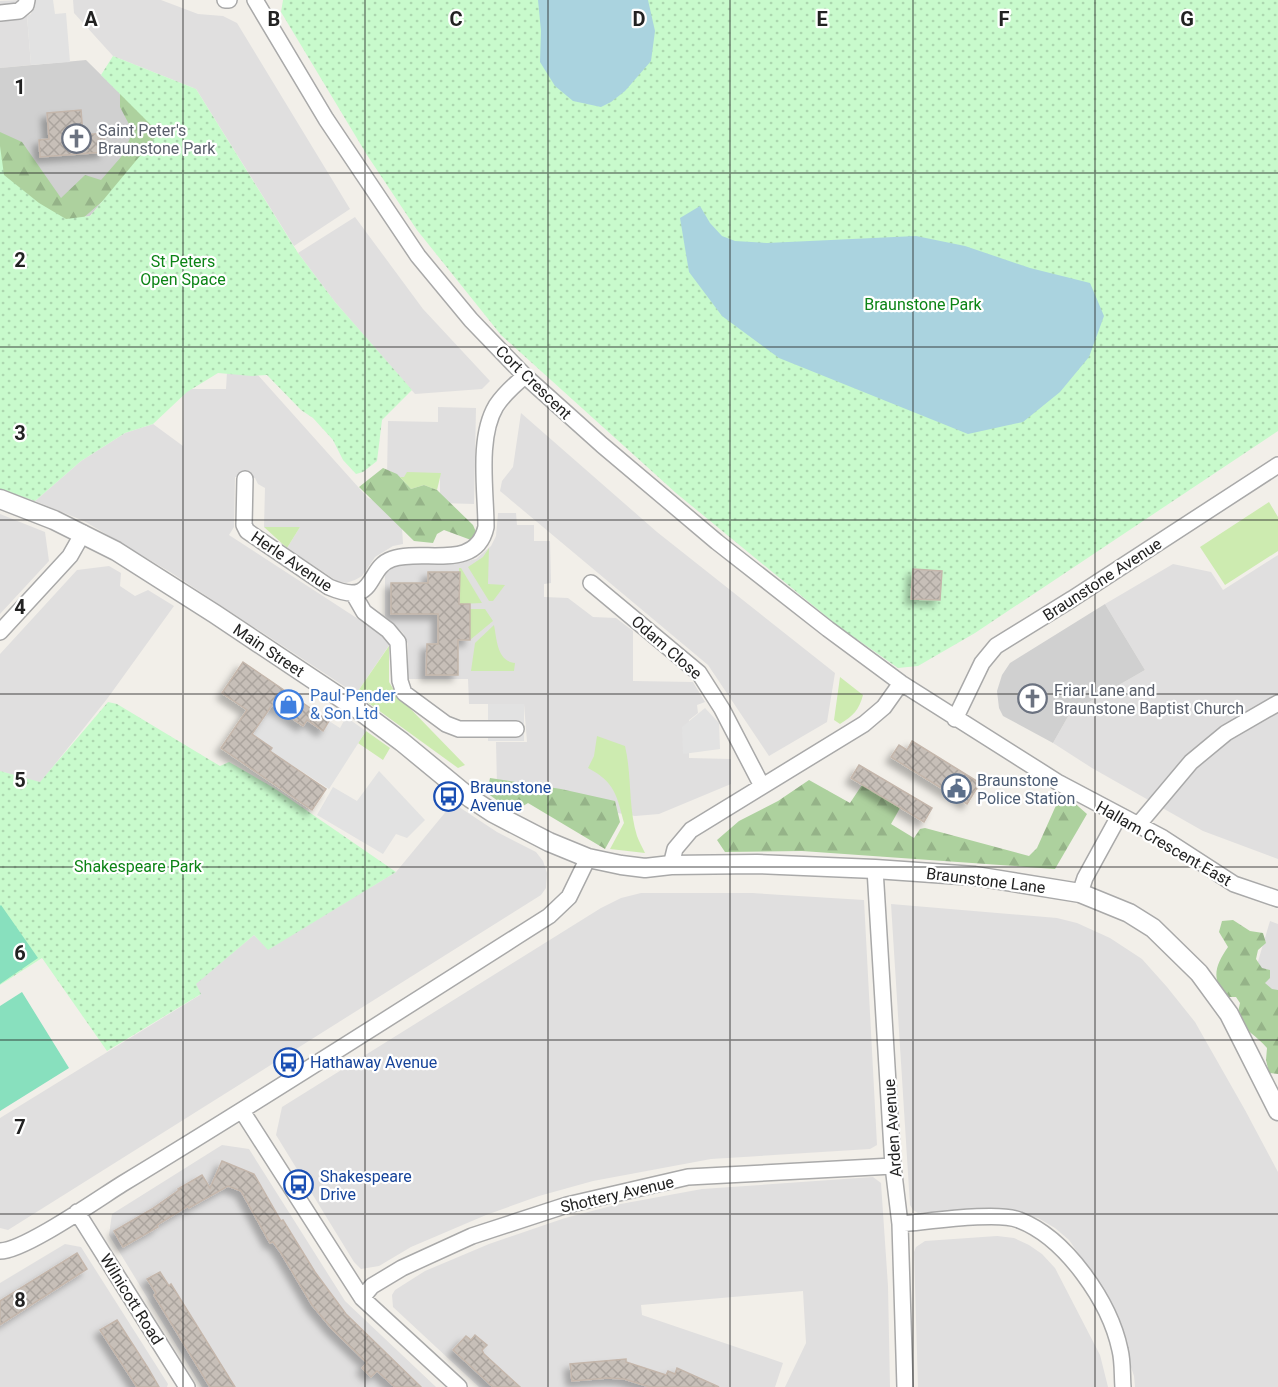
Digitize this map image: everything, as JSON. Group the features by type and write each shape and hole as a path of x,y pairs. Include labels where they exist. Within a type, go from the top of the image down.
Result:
{"street":[{"path":"0,13 19,11 26,5 27,0"},
{"name":"Cort Crescent","path":"255,0 326,119 418,256 471,320 525,376 603,446 717,542 901,683"},
{"name":"Herle Avenue","path":"245,479 244,525 247,531 328,587 353,593 363,590 389,560 405,555 457,556 472,549 484,536 486,527 484,455 487,426 495,407 507,390 525,376"},
{"name":"Braunstone Avenue","path":"955,719 982,663 996,646 1278,465"},
{"name":"Main Street","path":"0,499 83,533 116,551 358,710 485,808 549,842 588,858"},
{"path":"0,632 70,556 83,533"},
{"name":"Odam Close","path":"591,583 699,673 718,702 762,786"},
{"name":"Herle Avenue","path":"353,593 364,612 388,630 398,642 400,681 404,693 446,724 459,729 516,729"},
{"path":"671,865 675,849 691,830 864,724 884,706 901,683"},
{"name":"Hallam Crescent East","path":"901,683 1059,783 1163,838 1234,884 1278,900"},
{"path":"1138,825 1191,762 1226,733 1278,703"},
{"path":"1080,893 1084,878 1119,816"},
{"path":"0,1251 18,1248 77,1212 242,1111 549,916 569,897 588,858"},
{"name":"Braunstone Lane","path":"588,858 621,866 645,868 671,865 757,864 975,876 1080,893 1129,913 1153,928 1199,973 1229,1014 1278,1111"},
{"name":"Arden Avenue","path":"875,869 893,1166 900,1224 905,1387"},
{"path":"242,1111 362,1298 459,1387"},
{"name":"Shottery Avenue","path":"362,1298 372,1287 402,1268 472,1236 567,1205 688,1177 893,1166"},
{"name":"Wilnicott Road","path":"77,1212 187,1387"},
{"path":"900,1224 990,1217 1018,1220 1049,1236 1082,1269 1104,1305 1120,1350 1124,1387"}],"shaded area":[{"path":"21,0 27,16 31,65 0,68 0,1"},
{"path":"34,0 53,0 55,14 66,13 70,62 31,65 27,16 31,14"},
{"path":"73,0 161,0 198,14 223,16 237,23 350,209 294,246 196,89 113,56 74,13"},
{"name":"Saint Peter's Braunstone Park","path":"86,60 160,133 90,216 66,219 0,146 0,68"},
{"path":"355,217 423,309 490,381 482,389 415,394 335,302 298,253"},
{"path":"227,372 257,374 368,498 401,511 403,544 393,546 375,557 362,576 346,583 337,581 287,548 300,527 264,527 265,488 258,484 255,478 235,477 234,527 229,535 392,641 356,694 170,572 84,521 35,501 81,461 125,433 153,424 183,446 184,389 226,389"},
{"path":"438,407 476,408 474,504 440,503 440,473 387,477 388,421 438,422"},
{"path":"521,413 657,532 835,673 827,722 769,756 708,665 500,491 502,481 513,467"},
{"path":"498,513 516,513 517,525 534,525 534,541 550,541 551,583 544,584 544,597 568,598 593,617 616,618 633,631 633,681 693,682 705,702 697,705 698,713 689,720 689,758 731,759 731,784 659,814 635,816 594,809 497,786 496,742 527,742 524,704 469,704 468,679 408,679 408,644 403,633 385,616 385,574 392,567 408,562 457,563 476,559 491,546 496,536"},
{"path":"0,514 45,532 49,561 0,614"},
{"path":"1278,555 1278,859 1203,831 1092,768 1053,743 1070,713 1145,670 1105,604 1173,564 1211,572 1223,590"},
{"path":"109,566 121,573 120,586 135,596 148,590 174,606 107,699 40,783 0,771 0,654 77,570"},
{"path":"1105,604 1145,670 1070,713 1053,743 1003,716 999,708 997,691 1002,675 1010,663"},
{"path":"488,704 524,704 524,741 488,741"},
{"path":"272,705 302,726 307,720 323,731 329,721 340,728 346,717 366,731 329,789 270,751 272,748 246,730 260,722"},
{"path":"705,708 719,723 720,749 683,754 682,727"},
{"path":"379,771 425,820 407,838 396,834 383,854 317,815 333,787 357,801"},
{"path":"453,803 497,832 536,852 543,861 547,873 546,888 541,895 8,1230 0,1228 0,1118 200,995 195,984 254,935 268,949 396,872"},
{"path":"641,893 752,893 864,900 877,1145 870,1149 711,1159 593,1181 539,1196 486,1215 411,1247 379,1266 361,1269 354,1262 276,1135 282,1107 601,908 621,898"},
{"path":"891,904 1057,918 1077,923 1110,938 1142,959 1167,987 1195,1022 1278,1172 1278,1387 1135,1387 1134,1376 1125,1349 1083,1260 1069,1240 1055,1228 1038,1218 995,1208 918,1213 913,1210 910,1205"},
{"path":"1270,921 1278,924 1278,997 1251,985"},
{"path":"222,1145 249,1149 345,1301 436,1387 202,1387 109,1235 112,1214"},
{"path":"873,1177 881,1183 888,1286 890,1387 785,1387 806,1343 803,1291 641,1305 642,1315 783,1363 775,1387 479,1387 393,1307 392,1295 395,1290 425,1271 489,1244 565,1218 615,1205 702,1189"},
{"path":"997,1236 1014,1238 1029,1245 1042,1254 1055,1268 1100,1355 1108,1387 918,1387 914,1252 916,1247 925,1241"},
{"path":"65,1244 81,1247 168,1384 167,1387 0,1387 0,1283"}],"green space":[{"name":"Braunstone Park","path":"283,0 1278,0 1278,431 975,633 918,666 898,668 838,626 676,493 501,335 417,230 367,155 281,12"},
{"name":"St Peters Open Space","path":"113,56 196,89 298,253 335,302 412,390 382,420 377,461 363,472 356,474 343,460 333,440 267,375 218,373 187,392 153,424 125,433 81,461 35,501 0,489 0,146 4,175 39,203 66,219 90,216 159,133 101,75"},
{"path":"120,93 188,127 82,219 71,238 0,202 0,132 22,142 61,198 85,175 101,180 121,157 133,132 120,107"},
{"path":"383,468 397,474 411,489 424,485 437,490 473,525 476,532 471,540 444,530 437,534 433,543 414,541 359,487"},
{"path":"407,472 441,473 437,490 424,485 411,489 400,477 404,477"},
{"path":"1269,502 1278,517 1278,551 1225,585 1200,547"},
{"path":"264,527 300,527 287,548"},
{"path":"489,548 488,584 505,585 493,601 489,601 468,567 483,557"},
{"path":"459,568 461,568 482,603 460,604"},
{"path":"470,609 485,609 493,621 470,640"},
{"path":"494,625 501,654 515,663 514,671 471,671 475,643"},
{"path":"389,646 389,682 397,695 465,765 458,768 356,694"},
{"path":"840,677 863,695 855,712 840,724 834,720"},
{"name":"Shakespeare Park","path":"108,702 117,704 220,766 229,762 274,788 396,872 268,950 254,935 196,984 201,994 107,1051 42,958 0,985 0,771 40,782"},
{"path":"366,731 390,748 383,760 358,743"},
{"path":"597,736 625,746 634,825 645,853 610,849 624,823 614,791 604,779 588,768 594,756"},
{"path":"490,778 561,789 615,801 620,822 605,849 528,803 513,812 487,793"},
{"path":"809,780 850,803 862,785 900,808 891,824 914,838 920,829 925,828 1029,856 1037,848 1062,792 1087,814 1055,869 802,851 725,852 717,840 739,821 778,801"},
{"path":"0,906 38,958 0,984"},
{"path":"1233,920 1250,931 1263,933 1266,943 1258,950 1256,959 1262,968 1270,970 1270,978 1265,983 1272,989 1278,990 1278,1074 1269,1073 1266,1060 1267,1048 1243,1026 1237,1017 1240,1003 1236,997 1226,997 1218,984 1218,966 1228,947 1219,932 1222,921"},
{"path":"22,992 69,1068 0,1111 0,1006"}],"water":[{"path":"538,0 648,0 655,31 651,61 625,91 611,102 601,107 573,101 555,86 540,62 541,31"},
{"path":"700,206 710,223 722,236 735,241 767,243 916,236 965,246 1030,268 1090,283 1104,316 1089,357 1060,392 1023,422 968,434 779,358 722,316 689,272 680,218"}],"building":[{"path":"81,110 83,135 104,133 105,152 40,157 39,140 49,139 47,113"},
{"path":"913,569 942,571 940,600 911,599"},
{"path":"428,572 460,572 459,604 470,604 470,640 458,640 458,675 426,675 427,644 438,644 438,614 391,614 391,583 428,583"},
{"path":"243,662 329,721 323,731 307,720 303,726 272,705 252,734 272,748 270,751 326,789 312,810 221,748 247,710 222,693"},
{"path":"912,741 980,783 967,804 891,757 899,745 907,750"},
{"path":"859,765 932,808 924,822 851,778"},
{"path":"222,1161 254,1174 281,1221 283,1220 315,1272 346,1314 421,1387 395,1387 377,1371 371,1377 362,1368 367,1363 332,1329 312,1305 281,1253 273,1242 270,1243 241,1191 228,1186 189,1208 188,1206 123,1247 114,1231 152,1209 178,1189 202,1175 210,1188"},
{"path":"77,1253 87,1269 0,1325 0,1301"},
{"path":"160,1272 169,1286 171,1284 235,1387 210,1387 154,1295 156,1293 147,1279"},
{"path":"117,1320 159,1387 137,1387 100,1330"},
{"path":"475,1335 487,1345 482,1350 484,1354 520,1387 493,1387 453,1350 466,1336 471,1340"},
{"path":"626,1359 626,1362 666,1375 668,1371 675,1374 677,1368 719,1387 650,1387 624,1379 608,1378 572,1381 570,1364"}],"place":[{"name":"Saint Peter's Braunstone Park","path":"77,139"},
{"name":"Friar Lane and Braunstone Baptist Church","path":"1033,699"},
{"name":"Paul Pender & Son Ltd","path":"289,704"},
{"name":"Braunstone Police Station","path":"956,789"},
{"name":"Braunstone Avenue","path":"449,796"},
{"name":"Hathaway Avenue","path":"289,1062"},
{"name":"Shakespeare Drive","path":"299,1185"}]}
